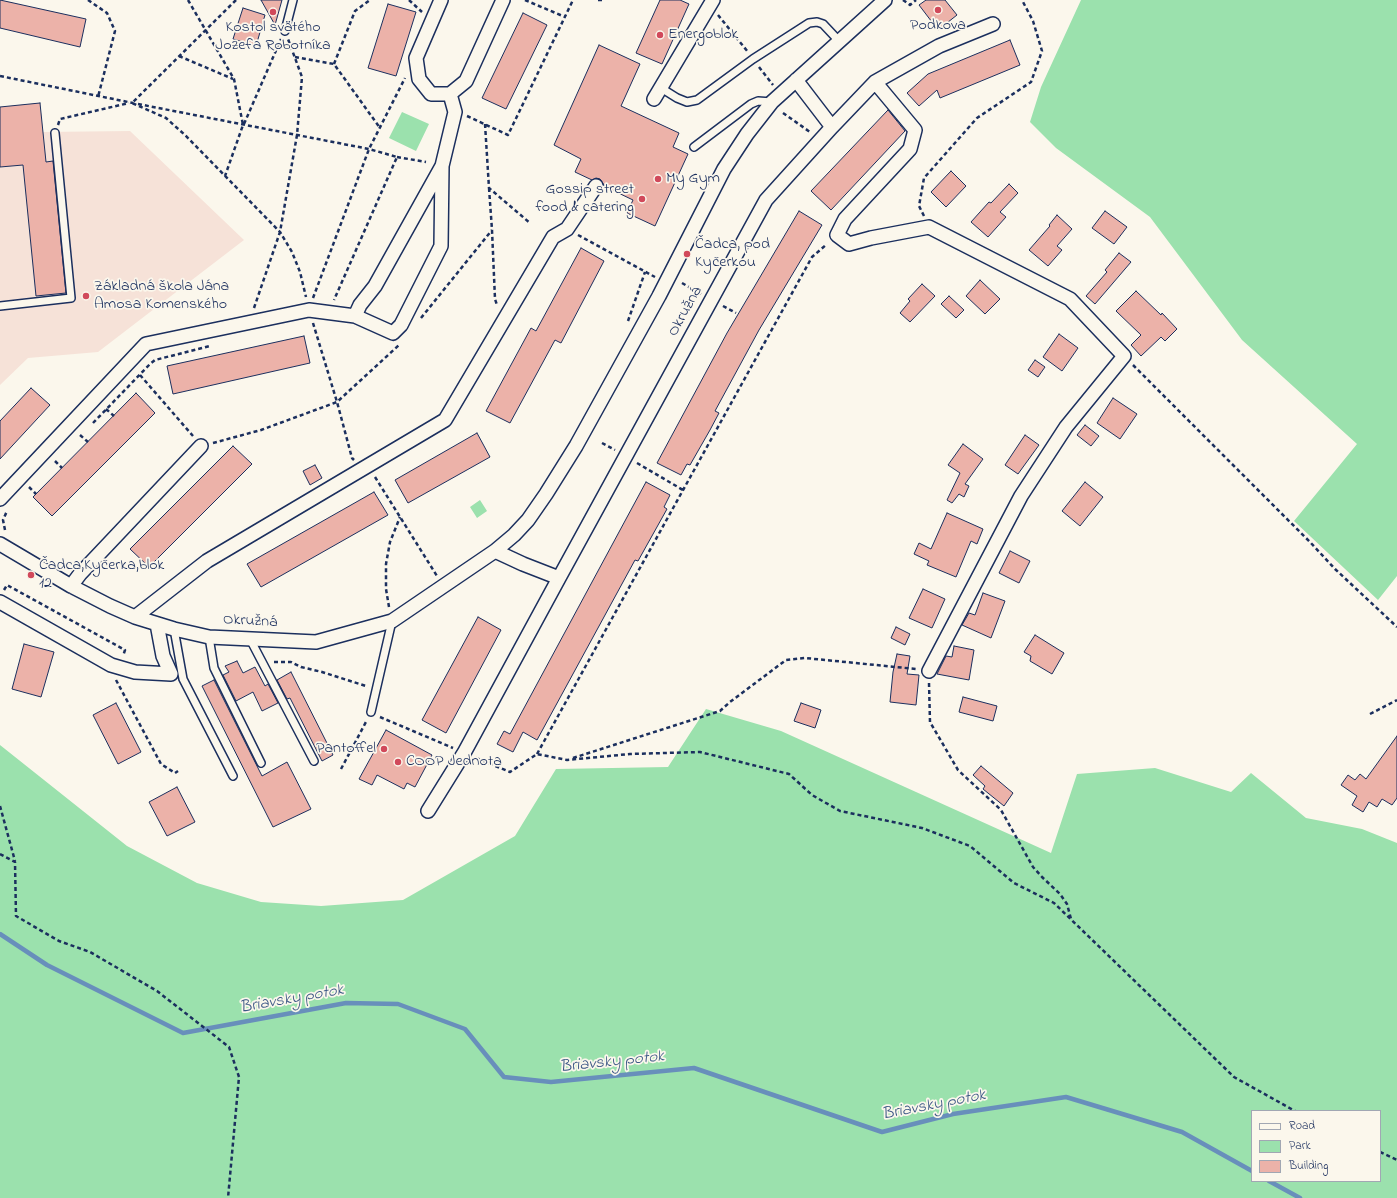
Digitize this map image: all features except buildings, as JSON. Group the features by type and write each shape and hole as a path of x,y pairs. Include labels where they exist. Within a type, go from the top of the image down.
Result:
{"street":[{"path":"441,0 416,58 419,79 431,94 450,94 466,81 503,0"},
{"name":"Okružná","path":"0,544 71,586 110,606 135,617 174,630 209,637 316,642 392,621 495,550 514,535 528,520 580,439 666,283 724,169 747,134 772,102 884,0"},
{"path":"654,99 711,3"},
{"name":"Okružná","path":"428,811 464,753 766,200 832,127 876,82 939,46 993,24"},
{"path":"796,80 832,127"},
{"path":"876,82 915,130 910,149 844,219 837,236 849,244 871,238 929,227 1070,299 1124,356 1066,427 1021,496 929,671"},
{"path":"5,503 146,344 309,310 355,316 393,333 401,325 441,246 442,166 455,112 450,94"},
{"path":"355,316 360,305 375,286 442,166"},
{"path":"135,617 207,561 445,420 553,237 567,229 596,186"},
{"path":"71,586 80,574 201,446"},
{"path":"495,550 523,564 559,578"},
{"path":"0,602 111,665 134,672 170,674 163,656 156,624"}],"lane":[{"path":"285,31 294,0"},
{"path":"661,88 677,98 687,102 697,100 753,59 809,23 817,22 823,24 839,41"},
{"path":"694,146 751,104 758,101 772,102"},
{"path":"0,306 71,298 55,133"},
{"path":"371,712 392,621"},
{"path":"174,630 183,679 233,776"},
{"path":"209,637 214,668 261,763"},
{"path":"250,639 314,761"}],"path":[{"path":"88,0 107,13 115,31 98,97"},
{"path":"188,0 234,79 243,126"},
{"path":"55,133 60,119 132,103 236,0"},
{"path":"334,64 355,11 370,0"},
{"path":"525,0 565,17"},
{"path":"455,112 485,124 508,136 573,0"},
{"path":"903,0 910,5 916,0"},
{"path":"929,227 919,206 924,178 977,118 1031,82 1042,51 1033,21 1022,0"},
{"path":"711,3 716,13 773,86"},
{"path":"253,310 280,232 297,136 302,77 285,31"},
{"path":"224,176 243,126 285,31"},
{"path":"180,56 234,79"},
{"path":"295,56 334,64 380,128"},
{"path":"309,310 369,149 416,58"},
{"path":"0,76 243,126 369,149 397,157 426,162"},
{"path":"132,103 166,118 185,135 280,232 292,252 300,272 309,310 337,402 352,458"},
{"path":"783,112 820,140"},
{"path":"485,124 495,299"},
{"path":"332,303 335,300 397,157"},
{"path":"489,188 530,223"},
{"path":"567,229 666,283"},
{"path":"417,323 492,230"},
{"path":"341,769 371,712 510,772 537,754 812,257 837,236"},
{"path":"626,327 645,272"},
{"path":"140,375 201,446 261,430 337,402 402,342"},
{"path":"91,424 155,360 217,344"},
{"path":"1124,356 1310,542 1335,569 1397,627"},
{"path":"106,409 114,416"},
{"path":"75,440 86,430"},
{"path":"80,435 88,442"},
{"path":"602,443 683,490"},
{"path":"50,466 60,455"},
{"path":"55,460 62,468"},
{"path":"376,478 438,576"},
{"path":"24,492 34,481"},
{"path":"29,487 36,494"},
{"path":"5,503 5,530"},
{"path":"392,621 387,598 386,564 390,542 400,517"},
{"path":"567,760 720,711 786,660 805,658 929,671 930,722 958,770 1002,810 1033,867 1060,894 1067,904 1071,919"},
{"path":"264,665 276,662 291,662 302,667 376,689"},
{"path":"1370,714 1397,700"},
{"path":"537,754 567,760 630,754 700,752 789,774 812,795 840,811 922,828 970,846 1014,883 1054,903 1234,1077 1293,1110"},
{"path":"0,806 15,862 16,916 59,941 90,952 157,992 229,1047 239,1077 228,1198"},
{"path":"0,854 15,862"},
{"path":"1381,1152 1397,1160"}],"shaded area":[{"name":"Základná škola Jána Amosa Komenského","path":"40,103 43,132 130,131 244,240 98,352 28,358 0,385 0,107"}],"green space":[{"path":"1081,0 1397,0 1397,576 1378,600 1294,521 1357,444 1242,340 1150,217 1056,148 1030,122 1041,87"},
{"path":"402,112 429,124 416,151 389,138"},
{"path":"480,500 487,511 477,518 470,507"},
{"path":"706,709 781,731 1051,853 1077,774 1155,768 1231,792 1251,773 1306,818 1362,829 1397,843 1397,1198 0,1198 0,745 127,846 197,883 261,902 321,906 403,900 515,836 556,769 668,767"}],"waterway":[{"name":"Briavsky potok","path":"0,934 47,965 183,1033 346,1003 398,1004 465,1029 504,1077 551,1082 694,1068 882,1132 953,1114 1066,1097 1182,1132 1251,1170"},
{"name":"Briavsky potok","path":"1271,1182 1300,1198"}],"place":[{"name":"Podkova","path":"938,10"},
{"name":"Kostol svätého Jozefa Robotníka","path":"273,12"},
{"name":"Energoblok","path":"660,35"},
{"name":"My Gym","path":"658,179"},
{"name":"Gossip street food & catering","path":"642,199"},
{"name":"Čadca, pod Kyčerkou","path":"687,254"},
{"name":"Základná škola Jána Amosa Komenského","path":"86,296"},
{"name":"Čadca,Kyčerka,blok 12","path":"31,575"},
{"name":"Pantoffel","path":"384,749"},
{"name":"COOP Jednota","path":"398,762"}]}
